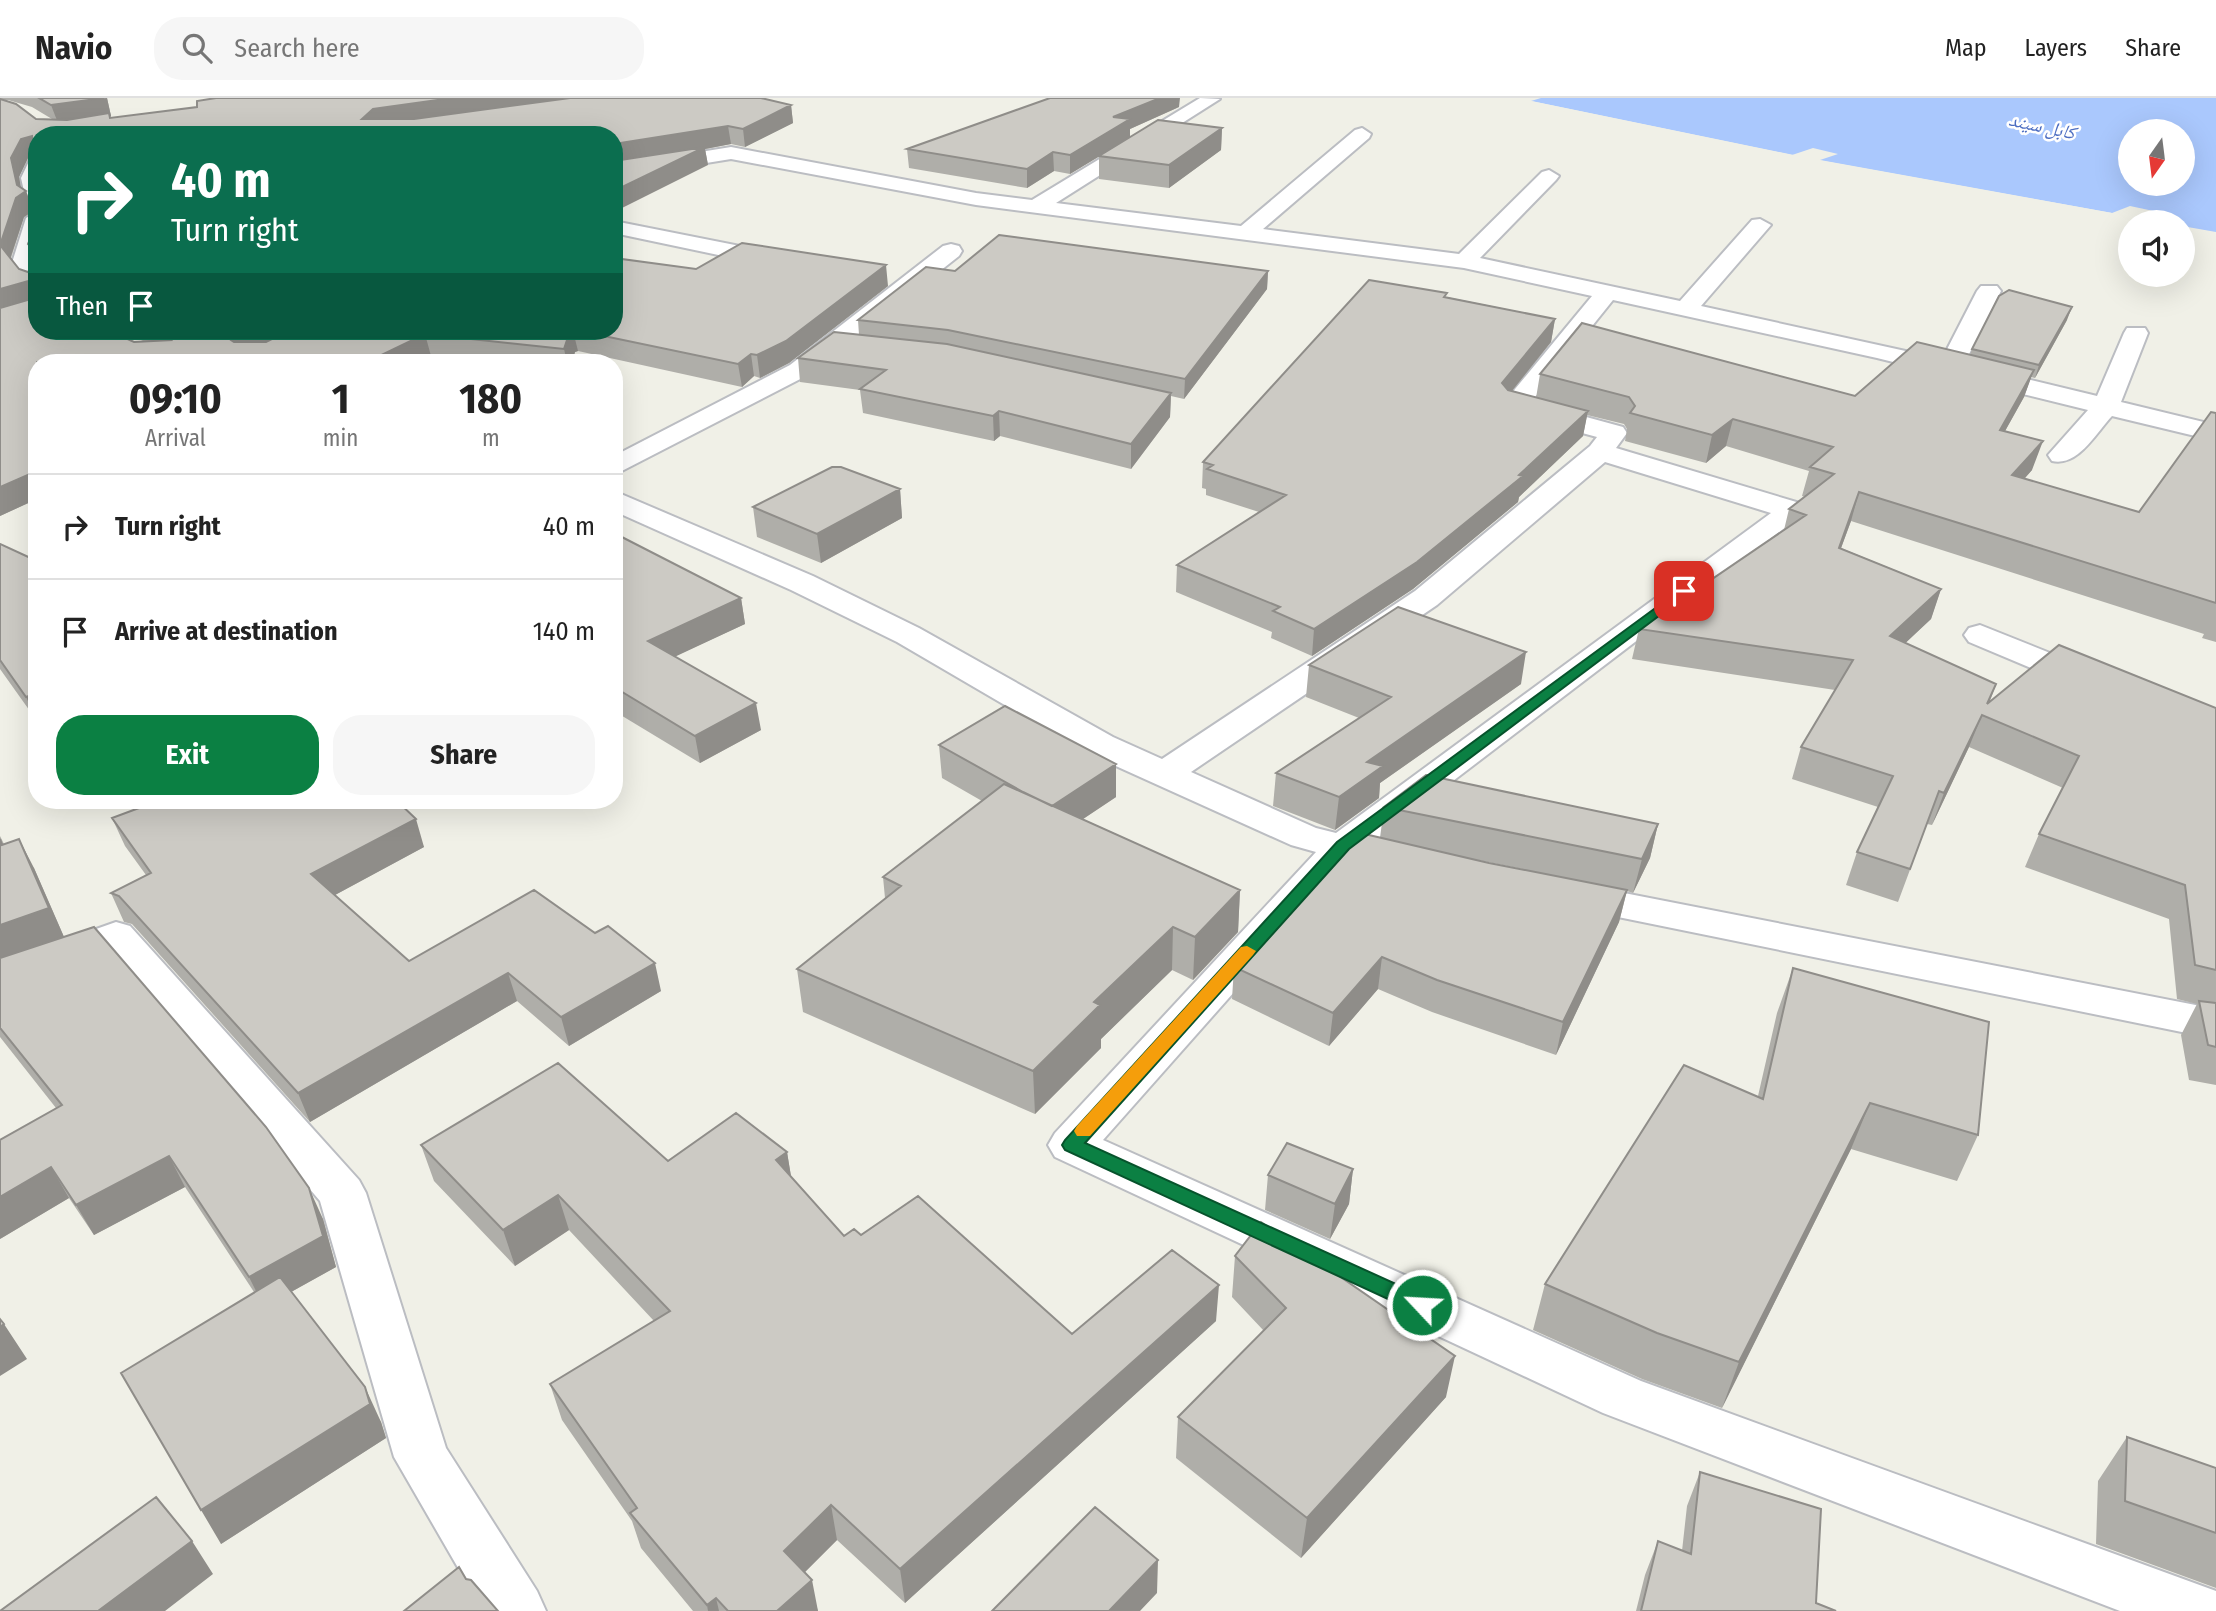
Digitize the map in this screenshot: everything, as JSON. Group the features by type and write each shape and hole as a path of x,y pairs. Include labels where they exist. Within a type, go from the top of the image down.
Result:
{"street":[{"path":"1037,206 1211,99"},
{"path":"1246,233 1362,134"},
{"path":"623,171 731,153 976,199 1464,261 1686,308 2216,433"},
{"path":"1464,261 1549,177"},
{"path":"1686,308 1760,225"},
{"path":"623,229 780,261"},
{"path":"28,247 22,266 28,273"},
{"path":"623,462 799,370 951,251"},
{"path":"1164,774 1426,598 1600,452 1613,433 1514,406 1608,291"},
{"path":"1949,369 1989,291"},
{"path":"2062,455 2106,407 2136,332"},
{"path":"831,345 871,349"},
{"path":"1600,452 1793,510 1343,846 1071,1145 1622,1397 2195,1611"},
{"path":"623,504 790,577 908,635 1100,745 1304,837 1394,858"},
{"path":"1980,635 2117,691"},
{"path":"1538,889 2216,1024"},
{"path":"0,978 116,936 342,1193 421,1457 516,1611"}],"water":[{"name":"کابل سيند","path":"1517,98 2216,98 2216,232 2195,228 2195,210 2118,210 2118,214 1818,160"}],"pier":[{"path":"1514,98 1541,98 1531,101 1792,155 1813,148 1838,154 1820,160 2112,213 2118,211 2118,218 1817,163 1517,101"},
{"path":"2130,206 2149,210 2120,210"}],"building":[{"path":"39,98 104,98 51,105"},
{"path":"216,98 452,98 373,109 362,119 414,119 570,98 761,98 791,105 743,129 728,126 623,143 623,126 28,126 28,137 21,139 11,158 17,185 26,191 16,198 0,245 0,99 16,104 36,119 67,120 109,113 110,118 197,107 197,101"},
{"path":"1050,98 1160,98 1113,117 1130,119 1070,155 1053,152 1027,169 907,149"},
{"path":"1158,120 1222,128 1169,165 1099,156"},
{"path":"705,147 623,187 623,160"},
{"path":"999,235 1268,271 1185,379 948,330 858,320 926,267 955,271"},
{"path":"742,243 886,265 786,341 757,355 751,354 738,364 623,340 623,259 696,269"},
{"path":"0,245 19,269 28,272 28,281 0,289"},
{"path":"1369,280 1447,293 1444,297 1555,319 1502,383 1508,390 1588,411 1519,475 1523,476 1417,562 1314,629 1273,611 1280,607 1177,565 1286,495 1207,469 1213,465 1203,462"},
{"path":"2009,290 2072,307 2039,365 1972,349 1999,296"},
{"path":"28,300 28,340 413,340 384,354 28,354 28,475 0,487 0,308"},
{"path":"1582,323 1855,396 1917,342 2034,370 2000,430 2043,441 2012,475 2139,512 2211,412 2216,413 2216,603 1859,492 1839,548 1941,589 1890,636 1996,684 1987,704 2059,645 2216,708 2216,970 2195,965 2185,885 2039,834 2079,756 1982,715 1944,793 1939,791 1910,869 1857,852 1893,776 1801,747 1853,660 1639,629 1806,515 1789,509 1834,474 1810,467 1833,447 1733,419 1712,435 1630,413 1635,406 1629,397 1540,374"},
{"path":"834,332 947,344 1171,393 1131,444 999,411 993,416 860,389 886,370 798,358"},
{"path":"481,340 567,340 564,349"},
{"path":"832,467 841,467 900,489 817,534 753,507"},
{"path":"623,538 741,598 648,641 756,703 695,736 623,692"},
{"path":"0,544 28,557 28,696 0,660"},
{"path":"1398,607 1526,652 1367,762 1383,766 1339,797 1276,773 1391,697 1309,665"},
{"path":"1005,706 1116,764 1052,806 939,745"},
{"path":"1426,775 1658,824 1642,859 1384,807"},
{"path":"1004,784 1240,890 1195,937 1173,927 1094,1002 1100,1005 1033,1071 797,969 901,886 883,877"},
{"path":"136,809 405,809 416,819 311,874 409,961 534,890 595,933 608,926 655,963 561,1017 508,973 298,1093 119,896 111,893 151,873 112,818"},
{"path":"1356,832 1489,863 1627,890 1563,1022 1437,980 1382,957 1333,1013 1234,967"},
{"path":"0,839 2,845 19,839 49,908 0,925"},
{"path":"94,927 266,1127 309,1188 323,1236 249,1277 169,1156 76,1205 51,1167 0,1197 0,1140 62,1105 0,1028 0,958"},
{"path":"1793,968 1989,1022 1978,1135 1870,1103 1739,1362 1657,1333 1545,1284 1684,1065 1763,1099"},
{"path":"2199,1001 2216,1003 2216,1047 2208,1045"},
{"path":"558,1063 668,1161 736,1113 787,1152 776,1160 844,1236 854,1229 861,1235 918,1196 1072,1334 1172,1250 1219,1285 900,1569 831,1505 784,1551 812,1580 777,1611 728,1611 716,1598 707,1605 630,1513 637,1508 550,1384 670,1311 558,1195 503,1230 421,1145"},
{"path":"1287,1143 1353,1169 1335,1204 1268,1175"},
{"path":"1261,1222 1455,1356 1307,1518 1178,1417 1286,1308 1235,1256"},
{"path":"280,1277 365,1387 370,1404 201,1510 121,1373"},
{"path":"2127,1437 2216,1468 2216,1533 2125,1501"},
{"path":"1700,1472 1821,1509 1816,1603 1836,1611 1641,1611 1658,1541 1691,1554"},
{"path":"156,1497 192,1541 98,1611 0,1611"},
{"path":"1095,1507 1158,1560 1109,1611 992,1611"},
{"path":"459,1567 466,1579 471,1580 498,1611 404,1611"}],"slow traffic":[{"path":"1084,1131 1247,951"}],"route":[{"path":"1422,1305 1071,1145 1343,846 1684,591"}]}
